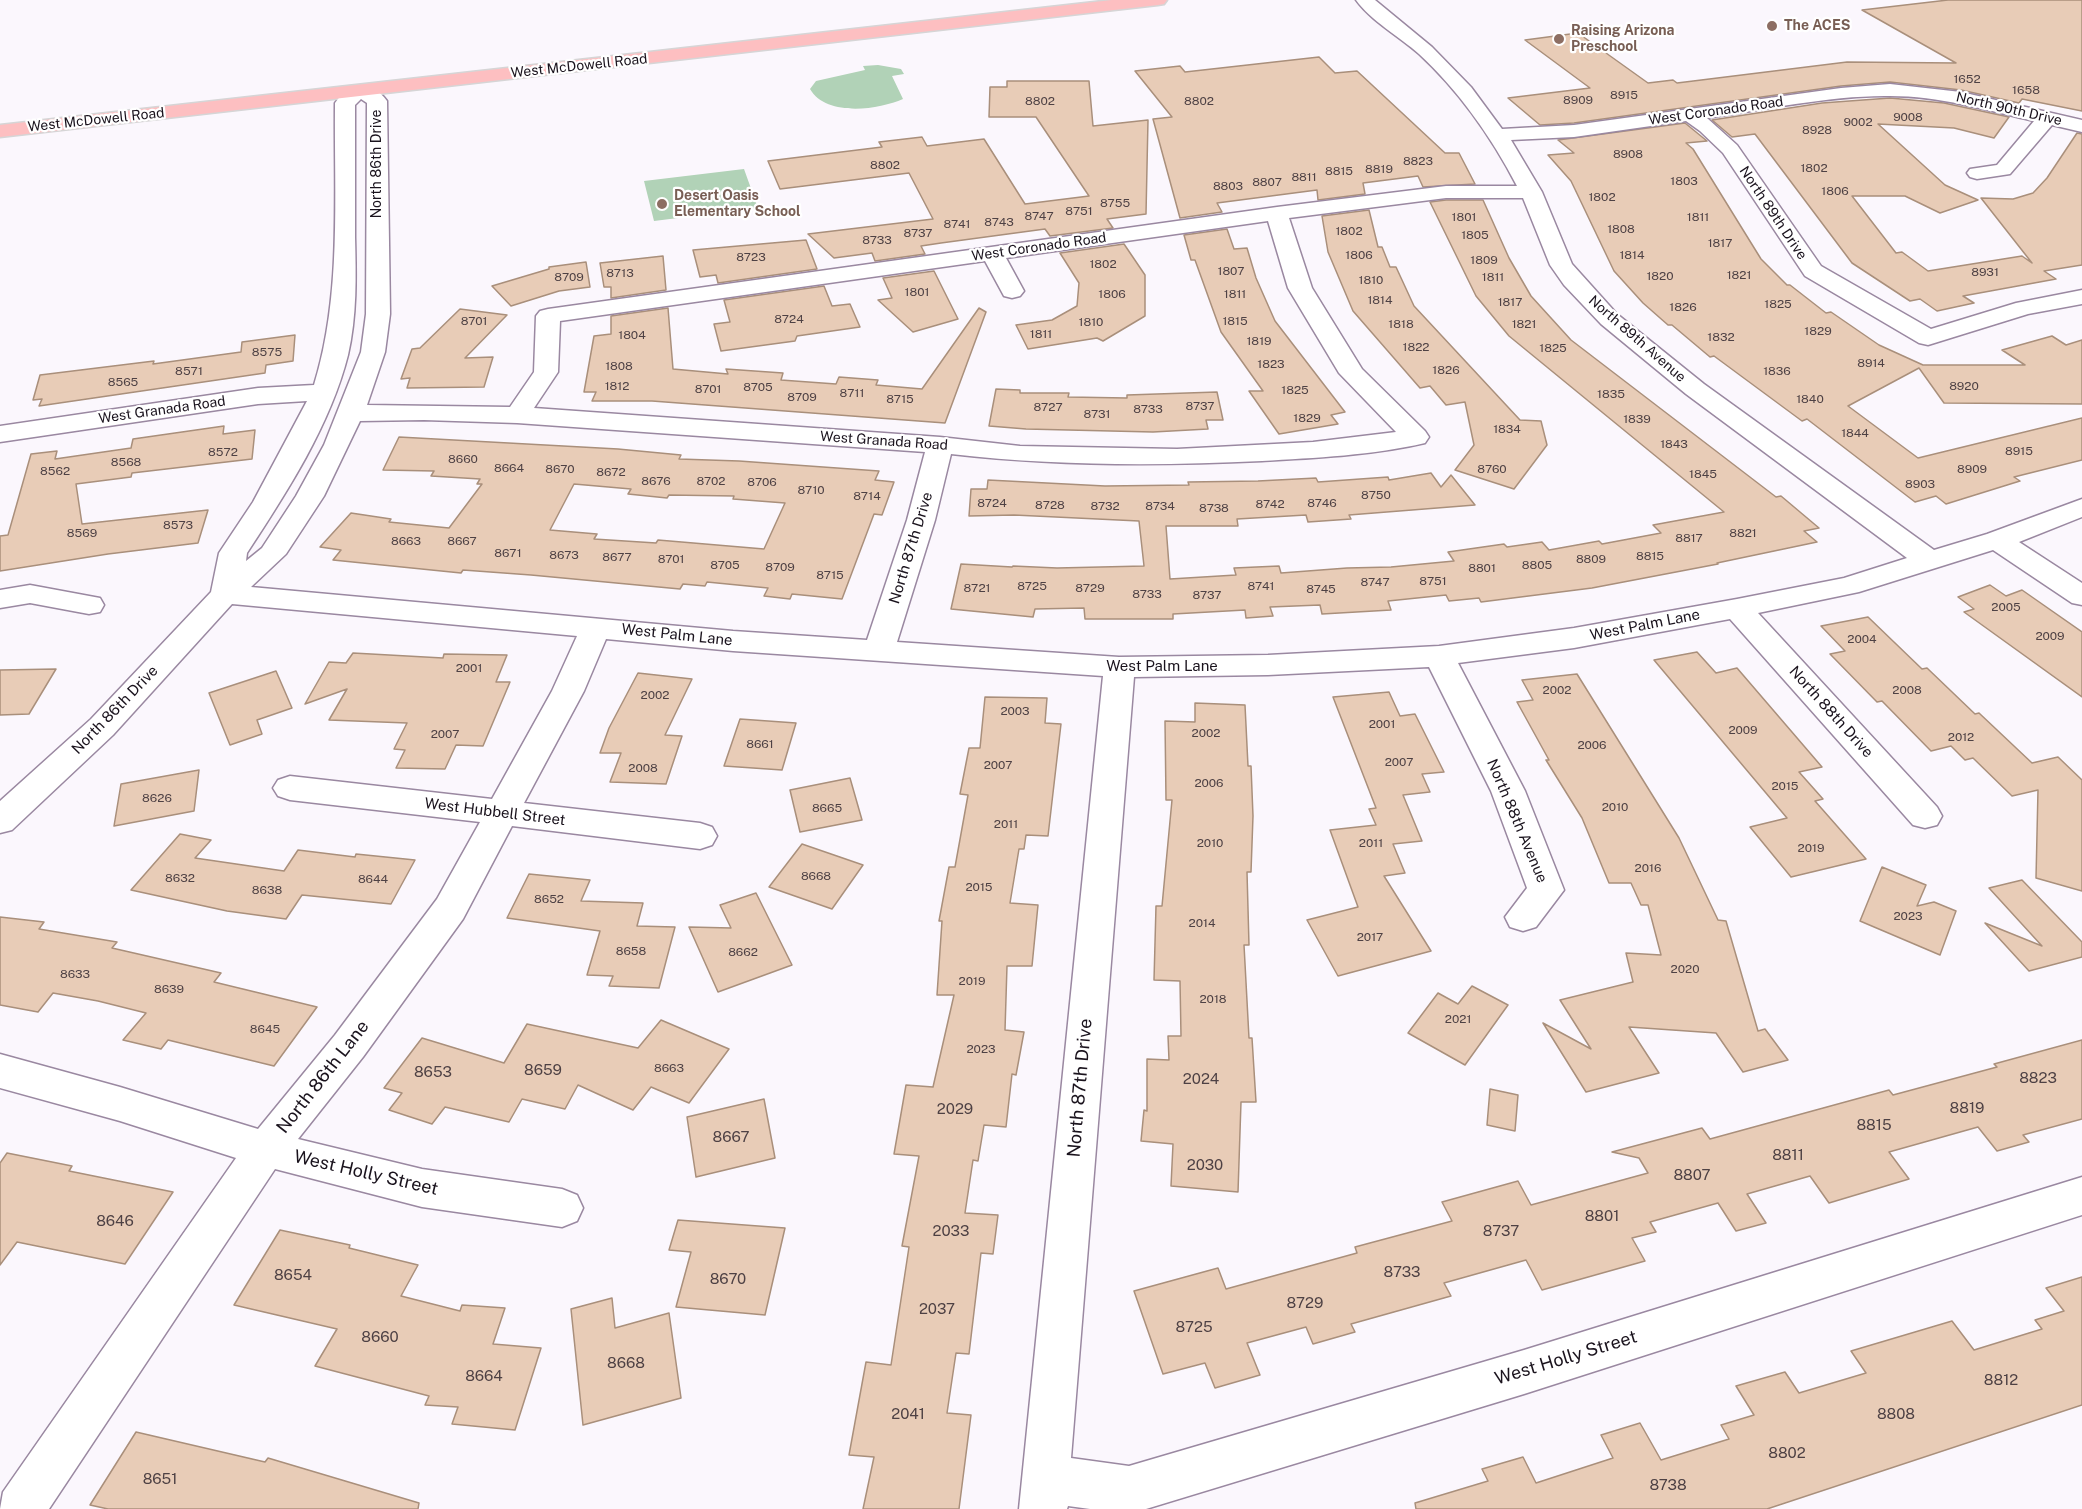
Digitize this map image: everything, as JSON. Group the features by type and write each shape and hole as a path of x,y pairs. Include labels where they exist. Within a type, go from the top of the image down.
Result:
{"main road":[{"name":"West McDowell Road","path":"0,131 1158,0"}],"street":[{"name":"North 89th Avenue","path":"1365,0 1443,67 1464,92 1511,154 1531,192 1561,265 1609,319 1695,389 1931,562"},
{"name":"North 86th Drive","path":"0,821 102,727 225,594 272,554 310,496 337,445 361,388 373,352 378,314 377,101 360,90 345,103 344,297 336,353 324,392 286,470 232,553 225,594"},
{"name":"West Coronado Road","path":"1496,135 1574,131 1872,90 1936,93"},
{"name":"North 90th Drive","path":"1936,93 2082,126"},
{"name":"North 89th Drive","path":"1688,114 1707,127 1730,149 1813,271 1928,338 2024,308 2082,297"},
{"path":"1977,173 2003,170 2048,118"},
{"name":"West Coronado Road","path":"517,415 546,372 548,316 1277,213 1446,192 1531,192"},
{"name":"West Granada Road","path":"350,413 424,412 517,415 940,445 1020,454 1176,457 1313,450 1416,437 1352,373 1300,288 1277,213"},
{"path":"992,254 1012,291"},
{"path":"339,336 376,333"},
{"name":"West Granada Road","path":"0,434 258,396 324,392"},
{"name":"North 87th Drive","path":"879,650 921,520 940,445"},
{"name":"West Palm Lane","path":"225,594 733,641 1119,667 1268,665 1439,656 1574,638 1737,608 1848,586 1931,562 1997,540 2082,507"},
{"path":"1997,540 2082,596"},
{"path":"0,599 30,594 88,605"},
{"name":"North 88th Drive","path":"1737,608 1925,816"},
{"name":"North 86th Lane","path":"20,1509 266,1149 349,1046 450,909 500,812 568,691 596,628"},
{"name":"North 88th Avenue","path":"1439,656 1508,791 1546,890 1523,917"},
{"name":"North 87th Drive","path":"1044,1494 1119,667"},
{"name":"West Hubbell Street","path":"290,788 700,836"},
{"name":"West Holly Street","path":"0,1071 120,1104 266,1149 422,1188 562,1208"},
{"name":"West Holly Street","path":"1044,1494 1129,1490 1524,1372 2082,1196"}],"green space":[{"path":"878,65 901,69 904,74 892,76 903,99 880,106 853,109 828,104 810,89 816,81 865,70 863,66"},
{"path":"744,169 758,208 654,221 644,181"}],"building":[{"path":"1948,0 2082,0 2082,111 2022,99 2019,103 1961,90 1890,82 1841,86 1574,123 1540,125 1508,98 1590,88 1525,40 1578,33 1648,83 1673,80 1677,83 1847,62 1956,63 1862,10"},
{"path":"1319,57 1335,73 1357,71 1445,153 1459,153 1475,184 1423,187 1418,176 1363,183 1365,194 1318,200 1317,190 1217,203 1222,212 1180,218 1153,119 1172,117 1135,71 1180,66 1185,72"},
{"path":"1007,81 1089,81 1093,126 1148,120 1146,214 1107,219 1113,228 1050,236 1045,229 941,243 921,246 925,254 875,261 872,253 834,258 808,234 933,219 909,173 780,189 768,161 882,147 879,142 922,137 927,146 984,139 1025,204 1089,196 1036,117 989,117 990,87 1007,87"},
{"path":"1890,98 1944,103 2009,117 1994,138 1954,128 1878,124 1945,185 1978,200 1940,213 1905,196 1852,196 1896,253 1902,252 1928,271 2022,256 2032,263 1981,198 2013,199 2033,193 2047,178 2077,133 2082,134 2082,265 2044,271 2056,279 1963,296 1974,303 1937,311 1920,299 1910,301 1852,263 1755,134 1732,137 1712,120 1822,103"},
{"path":"1685,123 1707,141 1686,143 1693,149 1761,259 1787,285 1826,313 1831,312 1879,345 1923,365 2025,365 2002,350 2052,336 2066,345 2082,340 2082,404 1944,403 1919,368 1848,406 1918,458 2082,418 2082,460 2014,477 2020,481 1946,504 1936,496 1915,502 1807,419 1802,421 1714,356 1710,357 1672,325 1668,325 1643,303 1614,271 1571,181 1548,155 1574,153 1558,140"},
{"path":"1483,200 1509,258 1531,296 1571,340 1776,497 1781,496 1819,528 1804,531 1817,542 1592,588 1481,602 1479,598 1449,601 1446,595 1388,601 1391,610 1322,614 1320,605 1270,607 1273,616 1246,618 1245,610 1173,614 1173,619 1085,619 1084,608 1035,609 1033,617 951,609 961,564 1057,568 1144,566 1139,521 1014,515 969,516 971,489 987,489 988,480 1105,486 1189,485 1188,482 1316,478 1318,482 1388,477 1389,480 1431,473 1441,487 1451,475 1475,505 1349,515 1351,519 1308,522 1306,515 1237,519 1238,526 1166,526 1170,579 1236,575 1234,568 1279,566 1281,573 1454,561 1448,552 1504,544 1507,547 1542,542 1549,550 1599,541 1602,544 1661,533 1653,525 1724,512 1509,336 1476,296 1430,202"},
{"path":"1369,210 1378,247 1382,247 1390,267 1396,267 1414,306 1520,420 1541,421 1547,445 1514,489 1455,470 1474,445 1465,402 1446,405 1430,386 1420,388 1353,311 1328,252 1322,216"},
{"path":"1227,229 1234,249 1247,248 1256,278 1275,321 1345,412 1331,415 1338,424 1279,434 1249,391 1263,391 1221,332 1195,260 1191,260 1184,235"},
{"path":"806,240 817,269 718,283 716,275 700,277 693,250"},
{"path":"1124,244 1145,275 1145,316 1103,341 1097,338 1028,349 1016,325 1052,320 1077,306 1079,283 1060,253"},
{"path":"663,256 666,290 611,298 611,287 604,287 600,263"},
{"path":"586,262 590,287 559,291 511,306 492,286 549,269 549,267"},
{"path":"934,271 958,319 913,332 878,300 892,298 883,278"},
{"path":"824,286 832,306 850,304 860,327 797,336 795,341 721,351 714,324 730,322 724,300"},
{"path":"668,308 673,369 728,374 726,369 783,373 781,380 836,384 839,377 878,380 876,385 922,389 979,308 986,312 945,423 652,401 592,401 596,392 584,392 594,336 611,334 611,316"},
{"path":"460,309 507,315 465,358 493,357 484,387 407,388 410,378 401,379 412,349 420,348"},
{"path":"295,335 293,361 266,365 265,373 39,406 42,399 33,400 40,375 154,361 153,364 241,352 242,342"},
{"path":"996,389 1020,390 1020,393 1069,393 1068,397 1127,398 1127,395 1217,392 1223,420 1206,420 1208,429 1153,432 989,426"},
{"path":"224,426 223,434 255,430 252,459 132,473 131,477 76,484 82,524 208,510 198,543 0,571 0,536 8,535 31,454 57,451 55,459 131,448 133,439"},
{"path":"399,437 618,449 681,455 679,459 879,471 875,480 894,482 882,515 874,514 842,599 792,594 790,599 764,596 768,588 707,582 705,586 683,584 680,589 463,570 461,573 333,560 341,550 320,547 351,513 391,519 389,522 449,528 482,484 477,484 480,479 431,476 434,471 383,470","holes":["574,484 631,489 628,494 667,498 669,495 734,496 733,499 785,503 764,549 658,540 656,543 594,539 597,534 550,530"]},
{"path":"1990,585 2006,596 2022,590 2082,632 2082,697 1964,612 1974,609 1958,597"},
{"path":"1868,617 1922,669 1927,668 1975,714 1979,713 2032,763 2058,757 2082,780 2082,891 2036,878 2038,790 2012,796 1973,758 1965,760 1951,746 1931,751 1882,701 1877,702 1830,654 1845,651 1821,626"},
{"path":"1697,652 1716,673 1737,668 1822,767 1799,772 1823,799 1815,801 1866,859 1791,877 1750,827 1787,818 1654,660"},
{"path":"353,653 443,658 444,654 507,655 496,682 510,682 483,746 456,745 445,769 396,768 405,750 394,749 407,723 329,720 347,689 305,704 329,662 346,663"},
{"path":"56,669 29,714 0,715 0,670"},
{"path":"276,671 292,708 257,720 262,734 230,745 209,693"},
{"path":"638,673 692,679 665,735 682,736 666,784 610,782 621,753 600,753 609,728"},
{"path":"1577,674 1679,838 1718,920 1726,921 1758,1031 1765,1029 1788,1060 1743,1072 1716,1033 1629,1027 1659,1073 1586,1092 1543,1023 1591,1049 1560,1000 1633,982 1626,953 1661,955 1648,905 1641,905 1631,883 1609,883 1582,818 1546,760 1549,760 1517,702 1533,700 1522,680"},
{"path":"1389,692 1400,716 1415,714 1444,772 1422,774 1430,792 1403,795 1422,841 1393,844 1405,873 1384,876 1431,951 1338,976 1307,920 1358,907 1330,830 1376,825 1369,809 1376,808 1333,697"},
{"path":"985,697 1047,698 1045,723 1061,724 1048,836 1026,835 1024,849 1019,849 1010,903 1038,905 1032,966 1007,966 1005,1030 1024,1032 1016,1075 1012,1074 1006,1127 984,1125 978,1161 973,1160 965,1213 998,1215 993,1254 981,1253 969,1354 956,1353 947,1413 971,1415 959,1509 863,1509 874,1457 849,1455 866,1362 891,1365 909,1247 902,1246 919,1156 894,1154 906,1085 933,1087 954,995 937,995 942,921 939,921 949,867 955,867 968,795 960,794 969,748 980,748"},
{"path":"1195,703 1245,705 1248,766 1251,766 1253,816 1251,872 1247,872 1249,945 1244,945 1249,1038 1252,1038 1256,1102 1241,1102 1238,1192 1171,1186 1173,1144 1141,1141 1144,1110 1147,1111 1147,1059 1169,1060 1168,1036 1181,1036 1180,981 1154,980 1156,906 1162,906 1172,800 1166,800 1165,721 1195,722"},
{"path":"740,719 796,723 782,770 724,766"},
{"path":"199,770 194,811 114,826 121,784"},
{"path":"850,778 862,820 800,832 790,790"},
{"path":"180,834 211,840 195,858 284,871 298,850 355,857 356,854 415,860 391,904 302,895 286,919 227,911 131,890"},
{"path":"802,844 863,865 832,909 769,887"},
{"path":"1882,867 1926,885 1917,906 1934,902 1956,911 1940,955 1860,921"},
{"path":"529,874 590,880 581,901 643,903 637,926 675,927 659,988 609,986 613,976 587,975 600,931 507,918"},
{"path":"2022,880 2082,942 2082,957 2029,971 1985,923 2042,946 1989,888"},
{"path":"756,893 792,965 718,992 689,927 731,928 720,905"},
{"path":"0,917 44,922 39,929 117,942 112,948 221,973 214,982 317,1007 274,1066 168,1040 161,1049 123,1040 146,1013 53,993 38,1012 0,1005"},
{"path":"1472,986 1508,1005 1465,1065 1408,1033 1438,993 1458,1004"},
{"path":"661,1020 729,1049 689,1103 651,1087 633,1110 578,1085 565,1109 522,1099 509,1122 445,1107 432,1124 389,1110 402,1093 384,1088 422,1038 504,1063 527,1024 638,1048"},
{"path":"2082,1040 2082,1119 2023,1135 2029,1142 1997,1151 1978,1127 1889,1152 1909,1179 1829,1203 1810,1176 1747,1194 1766,1223 1736,1231 1718,1203 1650,1222 1656,1232 1632,1238 1645,1261 1542,1290 1526,1260 1444,1283 1451,1296 1351,1324 1355,1332 1313,1344 1306,1327 1247,1343 1260,1375 1215,1388 1205,1363 1163,1374 1134,1291 1218,1268 1226,1289 1357,1253 1355,1247 1452,1221 1442,1202 1518,1181 1531,1205 1648,1173 1639,1158 1612,1152 1702,1128 1710,1139 1889,1090 1893,1095 1997,1067 1994,1064"},
{"path":"1490,1089 1518,1095 1515,1131 1487,1125"},
{"path":"764,1099 775,1158 696,1177 687,1117"},
{"path":"7,1153 72,1166 69,1171 173,1192 125,1264 17,1242 0,1265 0,1163"},
{"path":"678,1220 785,1228 765,1315 676,1307 691,1252 669,1250"},
{"path":"280,1230 350,1245 349,1248 418,1265 401,1296 460,1311 462,1305 505,1308 493,1344 541,1348 515,1430 452,1424 458,1407 425,1405 429,1396 315,1366 337,1329 234,1305"},
{"path":"2082,1277 2082,1405 1767,1509 1416,1509 1415,1503 1488,1481 1482,1469 1523,1457 1536,1483 1613,1458 1601,1435 1640,1423 1661,1460 1729,1439 1721,1425 1754,1415 1736,1386 1785,1372 1799,1393 1866,1373 1851,1351 1952,1321 1974,1350 2042,1329 2035,1320 2064,1311 2046,1288"},
{"path":"612,1298 615,1328 669,1313 681,1398 583,1425 571,1309"},
{"path":"136,1432 265,1462 268,1458 419,1503 418,1509 108,1509 90,1505"}],"place":[{"name":"The ACES","path":"1772,26"},
{"name":"Raising Arizona Preschool","path":"1559,39"},
{"name":"Desert Oasis Elementary School","path":"662,204"}]}
